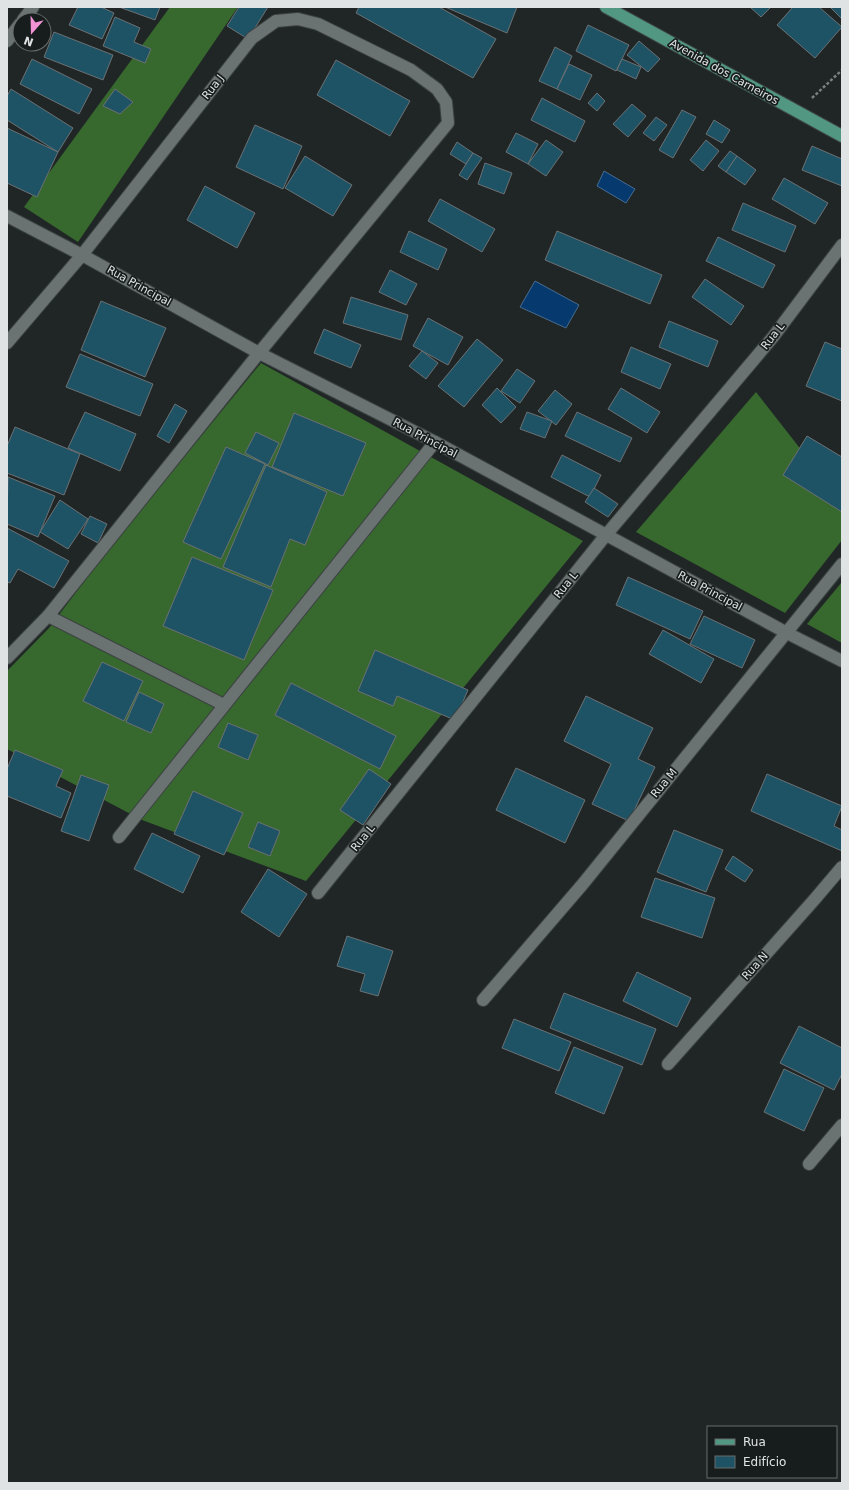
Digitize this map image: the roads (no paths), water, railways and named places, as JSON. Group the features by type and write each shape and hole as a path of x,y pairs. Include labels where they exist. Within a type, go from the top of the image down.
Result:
{"main road":[{"name":"Avenida dos Carneiros","path":"606,7 842,136"}],"street":[{"name":"Rua J","path":"7,344 82,254 252,38 276,21 298,19 318,24 411,70 438,89 446,102 448,123 259,353 48,616 7,658"},
{"name":"Rua Principal","path":"7,216 82,254 259,353 435,442 787,633 842,661"},
{"name":"Rua L","path":"318,893 606,535 773,337 842,245"},
{"path":"119,837 435,442"},
{"name":"Rua M","path":"483,1000 582,885 842,564"},
{"path":"48,616 224,705"},
{"name":"Rua N","path":"668,1064 842,867"},
{"path":"809,1164 842,1125"}],"water":[{"path":"604,171 635,189 626,203 597,186"},
{"path":"535,281 579,305 566,328 520,307"}]}
